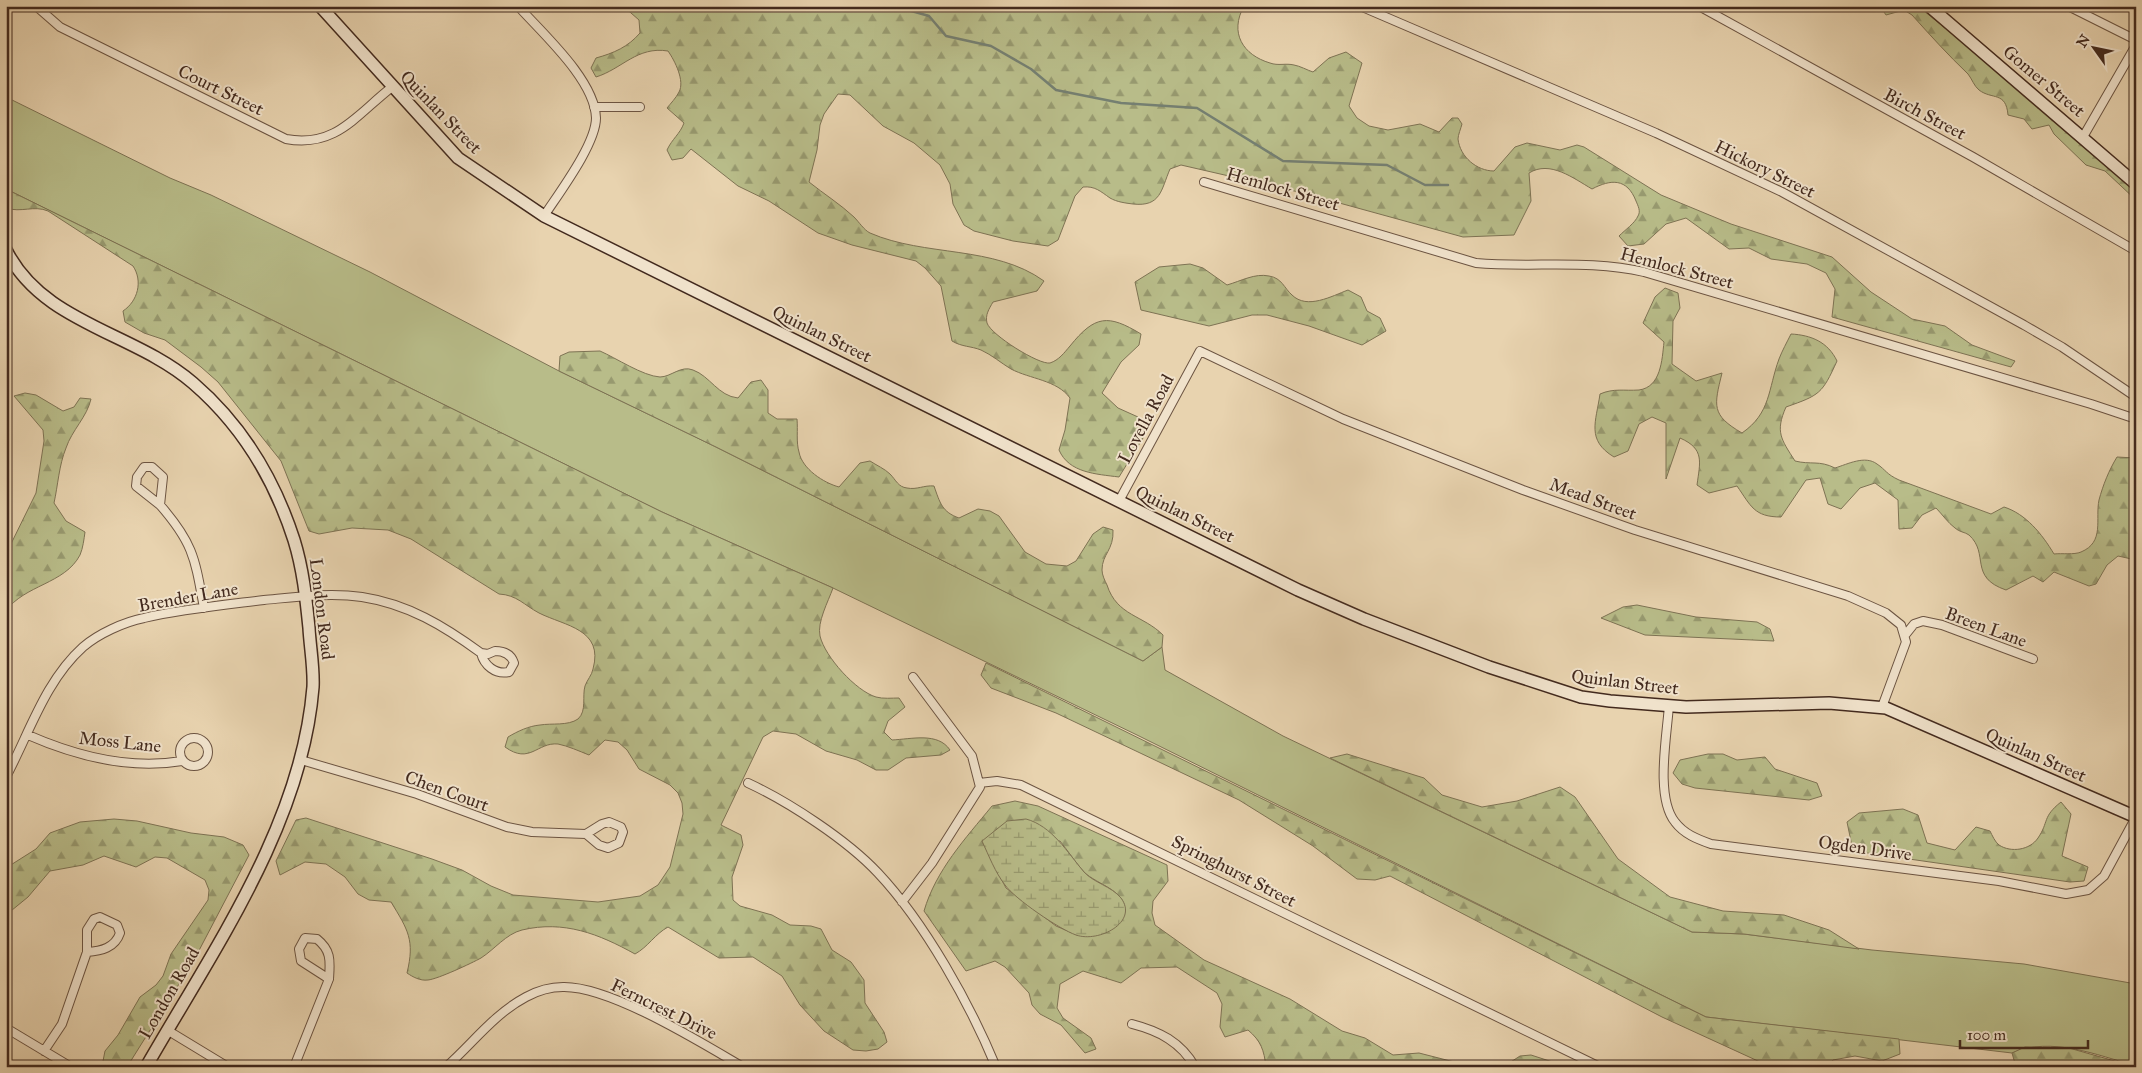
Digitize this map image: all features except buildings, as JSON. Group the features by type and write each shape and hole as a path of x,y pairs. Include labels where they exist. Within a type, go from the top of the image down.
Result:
{"street":[{"name":"Court Street","path":"36,6 60,27 286,139 302,142 333,136 344,129 368,106 392,87"},
{"name":"Quinlan Street","path":"320,6 458,158 544,216 1296,589 1364,619 1489,667 1580,697 1669,705 1830,703 1882,707 2136,817"},
{"path":"518,6 578,74 589,93 596,120 589,142 544,216"},
{"name":"Hickory Street","path":"1360,6 1656,134 1782,192 2062,347 2136,397"},
{"name":"Birch Street","path":"1699,6 1973,157 2136,251"},
{"name":"Gomer Street","path":"1928,6 2136,184"},
{"path":"2068,6 2136,40"},
{"path":"2083,137 2136,45"},
{"path":"594,107 640,107"},
{"name":"Hemlock Street","path":"1204,182 1385,234 1476,263 1512,266 1597,264 1644,272 2136,419"},
{"name":"London Road","path":"6,250 20,274 49,301 67,314 129,342 166,363 193,383 238,428 265,469 284,512 300,558 306,596 313,684 308,733 301,760 277,825 238,909 146,1067"},
{"name":"Lovella Road","path":"1119,501 1200,350"},
{"name":"Mead Street","path":"1200,350 1343,419 1523,490 1661,539 1848,596 1896,620 1906,634"},
{"path":"160,505 163,477 152,467 144,467 137,477 136,486 160,505 178,526 193,551 204,608"},
{"name":"Brender Lane","path":"6,777 50,688 60,672 91,641 142,618 204,608 306,596 361,597 392,604 424,616 453,632 481,653"},
{"name":"Breen Lane","path":"1906,634 1914,624 1923,621 1942,625 2033,659"},
{"path":"1882,707 1906,642 1906,634"},
{"path":"902,902 967,811 980,787 972,756 913,677"},
{"name":"Ogden Drive","path":"1669,705 1664,795 1674,822 1685,832 1711,844 1990,880 2066,894 2088,890 2104,876 2136,817"},
{"name":"Moss Lane","path":"28,735 54,747 93,758 154,763 182,761"},
{"name":"Chen Court","path":"301,760 417,794 507,827 532,832 586,834"},
{"name":"Springhurst Street","path":"979,783 997,781 1021,785 1030,789 1600,1067"},
{"path":"748,782 768,792 834,836 878,872 902,902 955,984 996,1067"},
{"path":"609,822 621,827 623,832 619,843 608,848 599,845 586,834 609,822"},
{"path":"44,1051 62,1024 87,952 87,930 94,919 107,919 117,925 120,933 114,944 99,951 87,952"},
{"path":"294,1067 329,979 331,960 328,952 317,940 305,938 298,949 301,961 329,979"},
{"name":"Ferncrest Drive","path":"446,1067 486,1027 518,1002 538,992 564,987 607,996 705,1045 743,1067"},
{"path":"1132,1024 1163,1034 1188,1056 1195,1067"},
{"path":"6,1028 71,1067"},
{"path":"168,1030 228,1067"}],"green space":[{"path":"623,6 1244,6 1238,25 1239,34 1241,42 1252,55 1273,64 1291,64 1313,72 1329,58 1346,52 1362,63 1349,106 1357,118 1369,126 1388,130 1420,124 1439,132 1452,118 1458,118 1462,124 1458,139 1462,152 1470,162 1481,169 1494,171 1515,147 1527,143 1560,150 1577,145 1584,147 1661,195 1731,224 1832,257 1871,292 1912,319 1945,326 1972,345 2015,361 2011,367 1832,317 1835,289 1826,273 1807,264 1771,259 1749,248 1729,249 1686,218 1666,224 1644,244 1628,246 1619,236 1635,221 1639,208 1628,188 1623,184 1612,182 1592,189 1561,172 1545,168 1529,173 1531,201 1514,235 1463,237 1303,193 1181,165 1170,169 1159,196 1149,203 1133,204 1121,202 1110,198 1094,188 1083,187 1075,196 1058,240 1048,246 1013,241 974,231 964,225 953,204 950,184 940,165 914,143 883,126 850,95 838,94 824,114 820,125 817,150 809,182 849,212 870,233 913,246 981,256 1003,262 1024,270 1044,281 1037,291 993,302 988,312 987,323 997,335 1026,354 1050,363 1061,356 1087,328 1095,323 1111,321 1120,323 1141,334 1139,345 1121,362 1102,393 1118,408 1138,417 1143,427 1143,438 1119,477 1084,471 1069,463 1059,450 1065,430 1070,398 1058,387 1011,369 981,350 952,341 941,286 916,261 852,245 818,233 769,201 738,186 691,149 683,158 672,160 667,150 684,123 667,108 681,87 676,65 668,51 657,50 638,55 596,77 591,68 596,58 620,49 640,33 639,20"},
{"path":"1888,6 1918,6 2085,143 2136,188 2136,200 2105,171 2086,165 2054,134 2049,125 2032,129 2024,119 2008,115 2004,102 1998,97 1984,93 1977,88 1968,74 1912,15 1904,10 1886,15 1884,12"},
{"path":"6,97 170,178 211,195 370,272 559,371 716,447 1143,661 1162,647 1165,670 1283,736 1692,932 1744,934 1872,950 2024,964 2136,984 2136,1066 2074,1049 2058,1047 2042,1046 2012,1053 1706,1017 1137,735 833,588 662,512 6,189"},
{"path":"6,189 662,512 833,588 821,618 820,636 828,654 851,681 868,694 876,697 899,698 905,707 888,721 884,732 892,740 932,739 945,744 950,750 941,755 906,758 888,770 876,770 857,760 826,751 796,734 773,731 763,737 721,825 741,835 743,845 732,877 733,900 740,906 772,915 790,925 811,926 821,929 832,950 851,962 864,980 865,1003 884,1032 887,1042 878,1049 866,1051 853,1050 824,1031 800,1005 782,976 753,957 719,958 668,927 635,954 608,940 567,928 537,927 522,930 506,938 481,958 433,979 419,979 407,973 410,943 406,928 391,902 369,900 358,894 345,877 326,864 305,862 280,875 276,861 296,820 306,818 462,870 491,886 513,895 598,902 640,896 658,885 670,867 683,814 682,803 678,793 670,785 639,769 627,750 618,742 605,740 589,755 558,744 551,744 533,752 521,754 505,747 508,737 524,729 545,724 570,723 581,716 584,690 592,671 595,656 593,645 588,637 570,626 539,613 516,598 499,594 411,539 388,530 352,528 319,534 309,531 281,461 218,382 165,340 144,333 125,322 123,311 132,302 138,284 138,278 133,266 48,211 43,209 17,210 6,208"},
{"path":"1190,264 1203,268 1227,285 1258,276 1273,277 1280,281 1292,295 1305,301 1320,300 1348,290 1361,297 1367,311 1380,318 1386,331 1362,345 1309,326 1267,315 1252,315 1209,326 1141,310 1135,282 1159,267"},
{"path":"1665,288 1678,293 1680,308 1673,321 1672,364 1696,381 1722,373 1717,394 1717,409 1725,421 1742,433 1764,409 1775,370 1791,334 1812,338 1824,344 1833,354 1837,361 1819,392 1786,407 1781,423 1781,435 1795,461 1824,464 1835,468 1856,461 1872,461 1899,480 1991,514 2004,507 2012,510 2033,526 2054,554 2071,554 2088,548 2096,536 2099,500 2104,483 2117,457 2135,458 2136,560 2118,556 2107,565 2096,584 2089,586 2054,572 2043,582 2033,576 2006,590 1994,585 1987,579 1983,572 1975,542 1969,535 1952,526 1936,508 1922,515 1912,528 1899,529 1898,500 1875,483 1860,488 1841,509 1828,504 1820,478 1806,480 1781,517 1765,515 1754,509 1737,486 1709,493 1697,485 1699,457 1694,447 1680,438 1666,479 1666,423 1652,417 1639,424 1628,451 1614,457 1605,451 1596,437 1595,422 1600,394 1615,390 1639,390 1646,388 1656,378 1661,364 1664,342 1643,323 1655,297"},
{"path":"600,351 653,376 660,377 684,369 693,370 725,394 738,398 751,382 761,380 768,390 768,413 777,419 797,419 798,444 801,458 804,464 821,479 839,487 860,463 870,461 888,472 899,485 904,487 934,486 942,506 953,516 959,518 978,509 990,511 999,516 1025,552 1046,564 1067,566 1076,561 1093,534 1103,527 1113,530 1112,542 1104,560 1102,572 1111,595 1124,609 1163,635 1162,647 1143,661 716,447 559,371 560,356 569,352"},
{"path":"25,393 36,395 63,411 74,407 80,398 91,399 86,412 69,441 64,455 54,503 66,521 85,532 80,555 73,565 55,579 23,595 6,611 6,554 36,493 44,441 43,430 14,396"},
{"path":"1637,605 1696,617 1757,622 1770,629 1774,641 1645,635 1601,618 1623,607"},
{"path":"986,663 1706,1017 1899,1039 1900,1054 1882,1061 1855,1056 1833,1060 1827,1067 1771,1067 1662,1017 1390,876 1375,880 1357,879 1313,846 1239,800 1056,713 991,688 981,675"},
{"path":"1347,754 1424,778 1442,795 1482,807 1517,801 1560,787 1575,797 1618,859 1670,897 1723,911 1784,915 1829,930 1859,949 1744,934 1692,932 1330,758"},
{"path":"1708,754 1723,754 1737,760 1765,757 1775,769 1817,783 1822,796 1809,800 1695,788 1682,784 1673,773 1680,760"},
{"path":"1015,801 1038,806 1167,865 1168,881 1153,901 1152,913 1155,925 1204,960 1290,999 1342,1031 1365,1038 1393,1055 1419,1053 1466,1065 1483,1067 1299,1067 1296,1064 1292,1067 1266,1067 1261,1046 1248,1030 1225,1037 1220,1027 1222,1004 1217,993 1177,967 1141,968 1121,983 1083,971 1060,984 1057,1008 1063,1018 1091,1038 1096,1049 1085,1053 1061,1025 1040,1014 1032,1005 1029,993 1005,967 995,961 966,971 924,911 929,896 944,868 992,806","holes":["982,841 1060,841 1084,872 1117,894 1125,907 1124,915 1077,935 1056,926 1006,888"]},
{"path":"2061,802 2071,814 2062,856 2088,867 2084,881 2070,882 1853,851 1847,822 1859,813 1903,809 1918,815 1927,843 1955,850 1976,827 1990,831 1999,845 2009,849 2020,849 2035,842 2048,816"},
{"path":"114,819 137,821 191,833 224,837 243,845 249,855 194,960 127,1067 107,1067 103,1061 105,1051 118,1035 140,997 156,985 163,976 171,954 208,900 209,890 205,880 167,858 155,857 136,867 104,856 83,865 50,871 28,897 6,915 6,868 36,849 50,833 80,822"},
{"path":"1026,819 1044,827 1088,876 1112,890 1121,898 1125,907 1125,915 1121,922 1105,933 1095,936 1085,937 1076,935 1059,927 1038,913 1010,891 995,869 982,841 1007,821"},
{"path":"2025,1047 2069,1048 2136,1067 2016,1067 2012,1053"},
{"path":"1531,1055 1568,1067 1503,1067 1520,1056"}],"waterway":[{"path":"905,6 908,10 929,16 946,36 991,46 1031,69 1056,90 1121,103 1197,108 1283,161 1387,165 1425,185 1448,185"}]}
